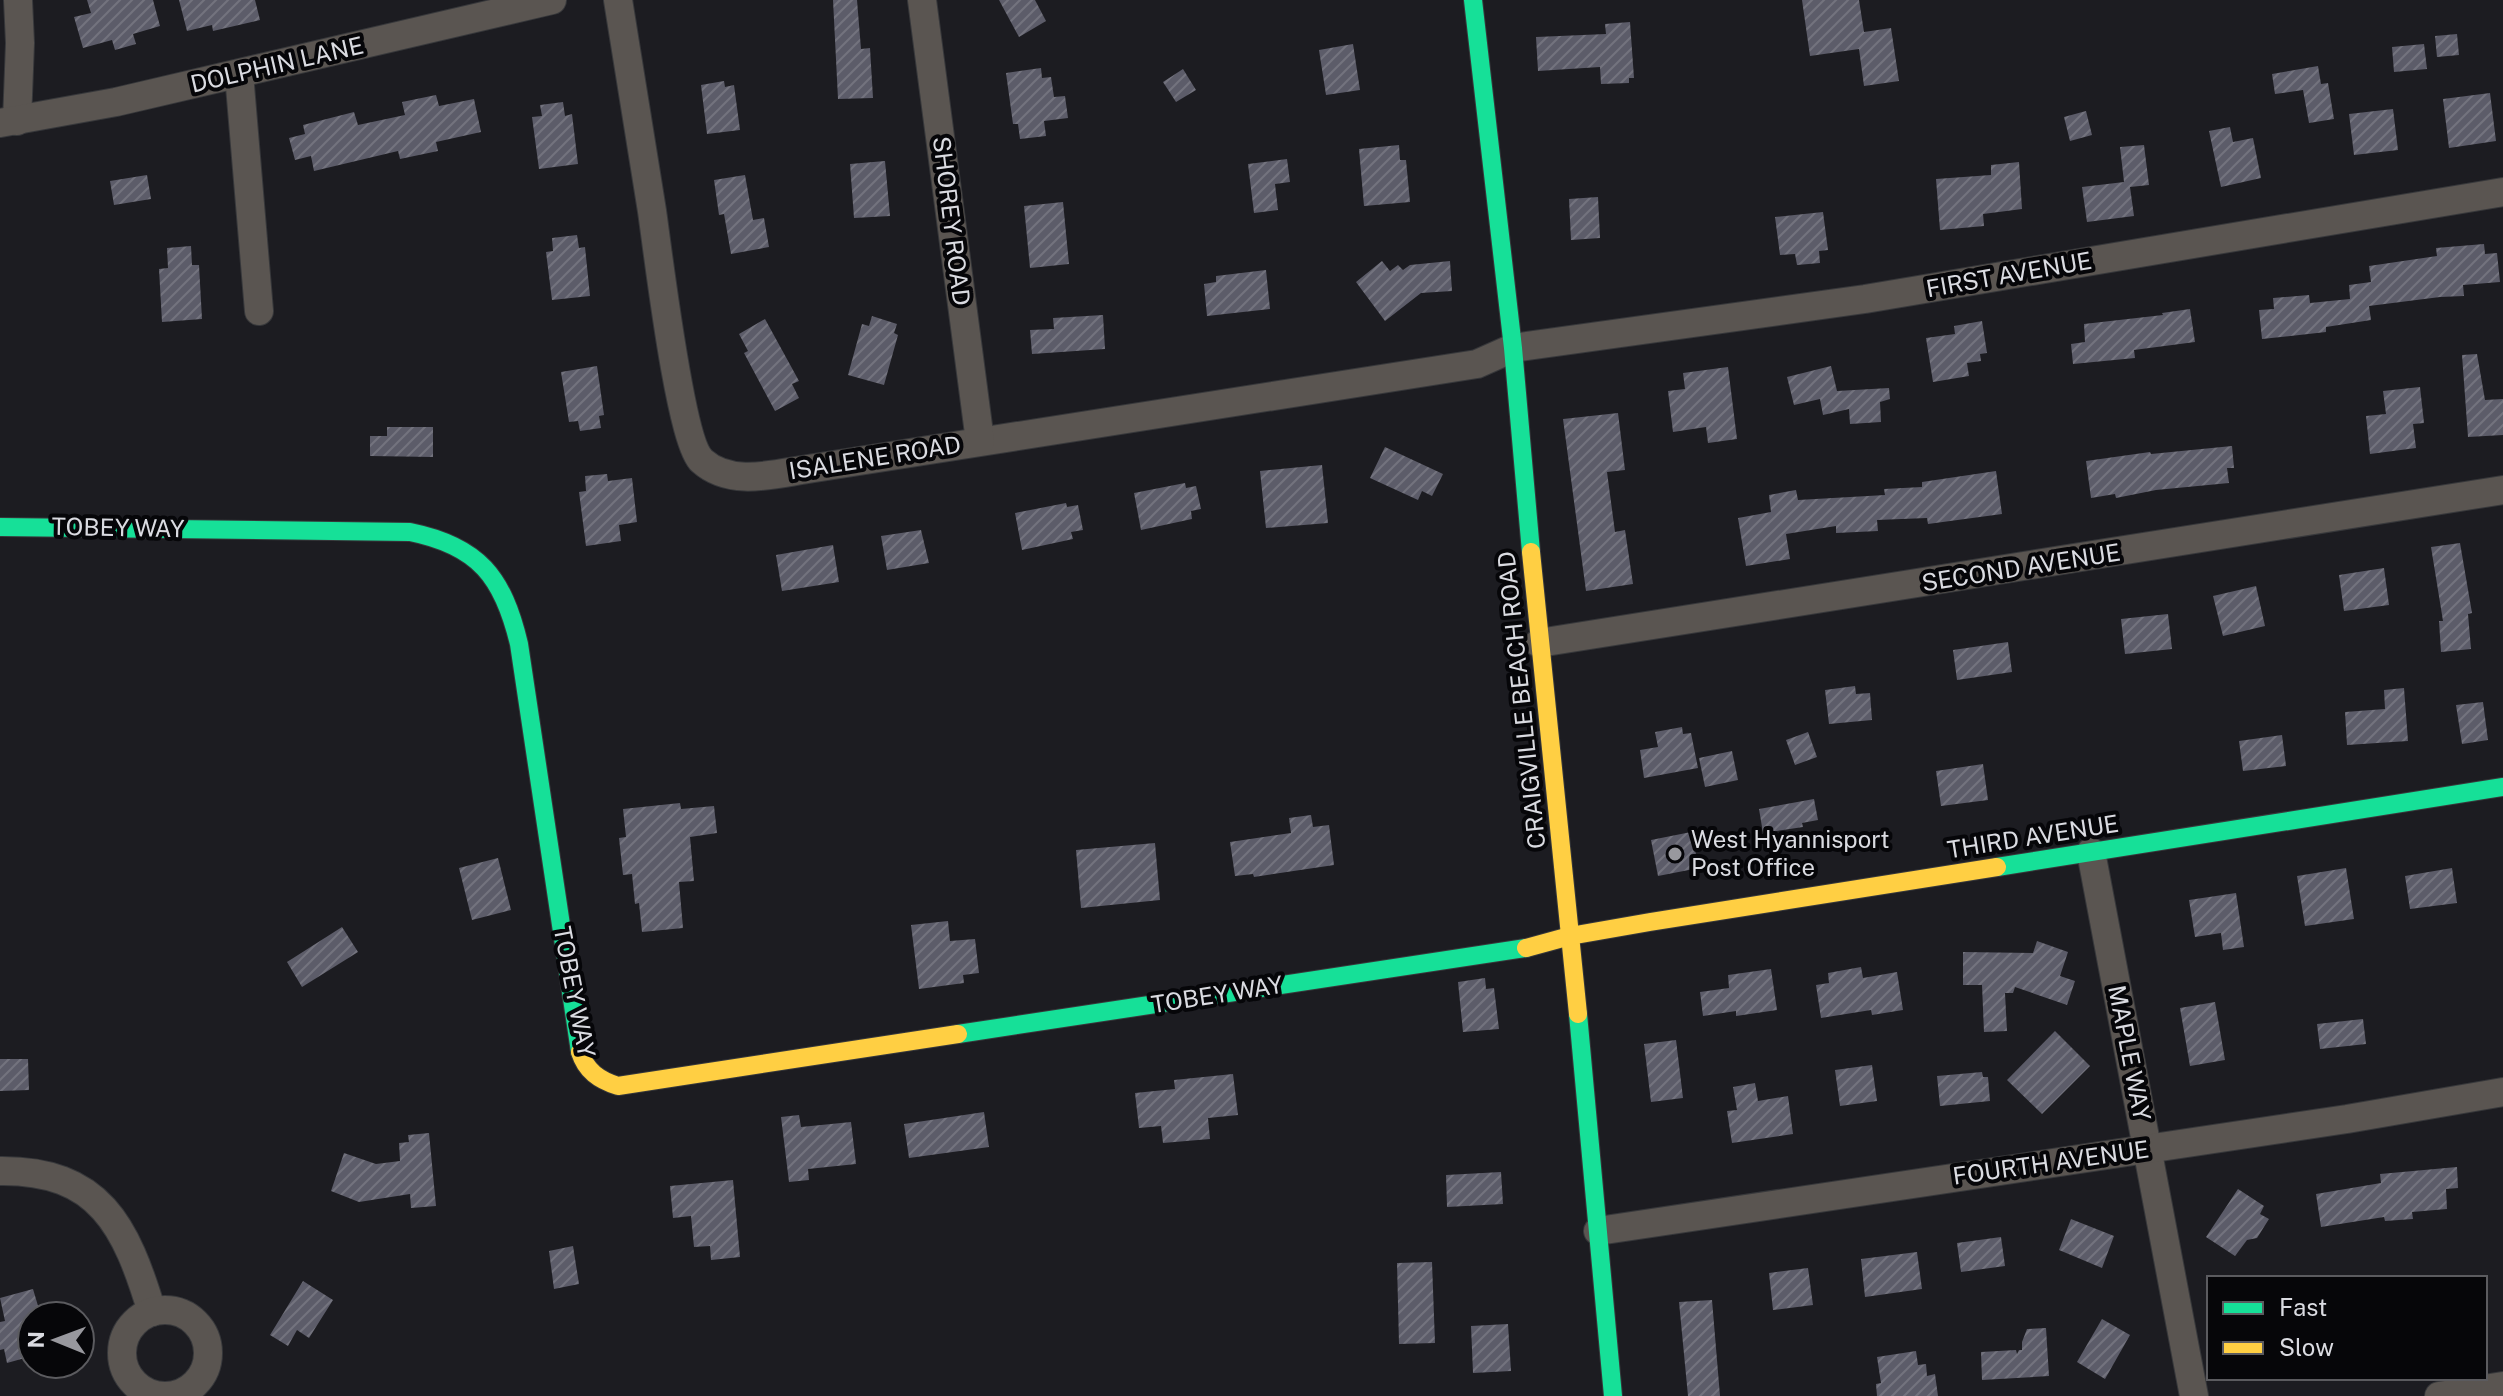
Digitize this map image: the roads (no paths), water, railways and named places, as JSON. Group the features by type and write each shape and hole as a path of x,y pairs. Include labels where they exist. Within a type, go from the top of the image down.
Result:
{"street":[{"path":"9,122 18,0"},
{"name":"DOLPHIN LANE","path":"9,122 116,102 552,0"},
{"name":"ISALENE ROAD","path":"618,0 667,319 690,438 699,459 726,475 751,477 1477,364 1513,348"},
{"name":"SHOREY ROAD","path":"922,0 980,441"},
{"name":"CRAIGVILLE BEACH ROAD","path":"1473,0 1513,348 1613,1396"},
{"path":"239,74 259,311"},
{"name":"FIRST AVENUE","path":"1513,348 1865,299 2503,192"},
{"name":"SECOND AVENUE","path":"1539,643 2503,490"},
{"name":"TOBEY WAY","path":"0,527 410,532 451,542 485,567 509,602 519,644 580,1053 597,1079 612,1084 634,1085 1533,947 1570,936"},
{"name":"THIRD AVENUE","path":"1570,936 2503,787"},
{"name":"MAPLE WAY","path":"2091,852 2194,1396"},
{"name":"FOURTH AVENUE","path":"1598,1231 2503,1092"},
{"path":"0,1171 30,1172 62,1179 91,1197 114,1222 134,1257 152,1312"},
{"path":"2439,1396 2503,1386"}],"place":[{"name":"West Hyannisport Post Office","path":"1675,854"}]}
